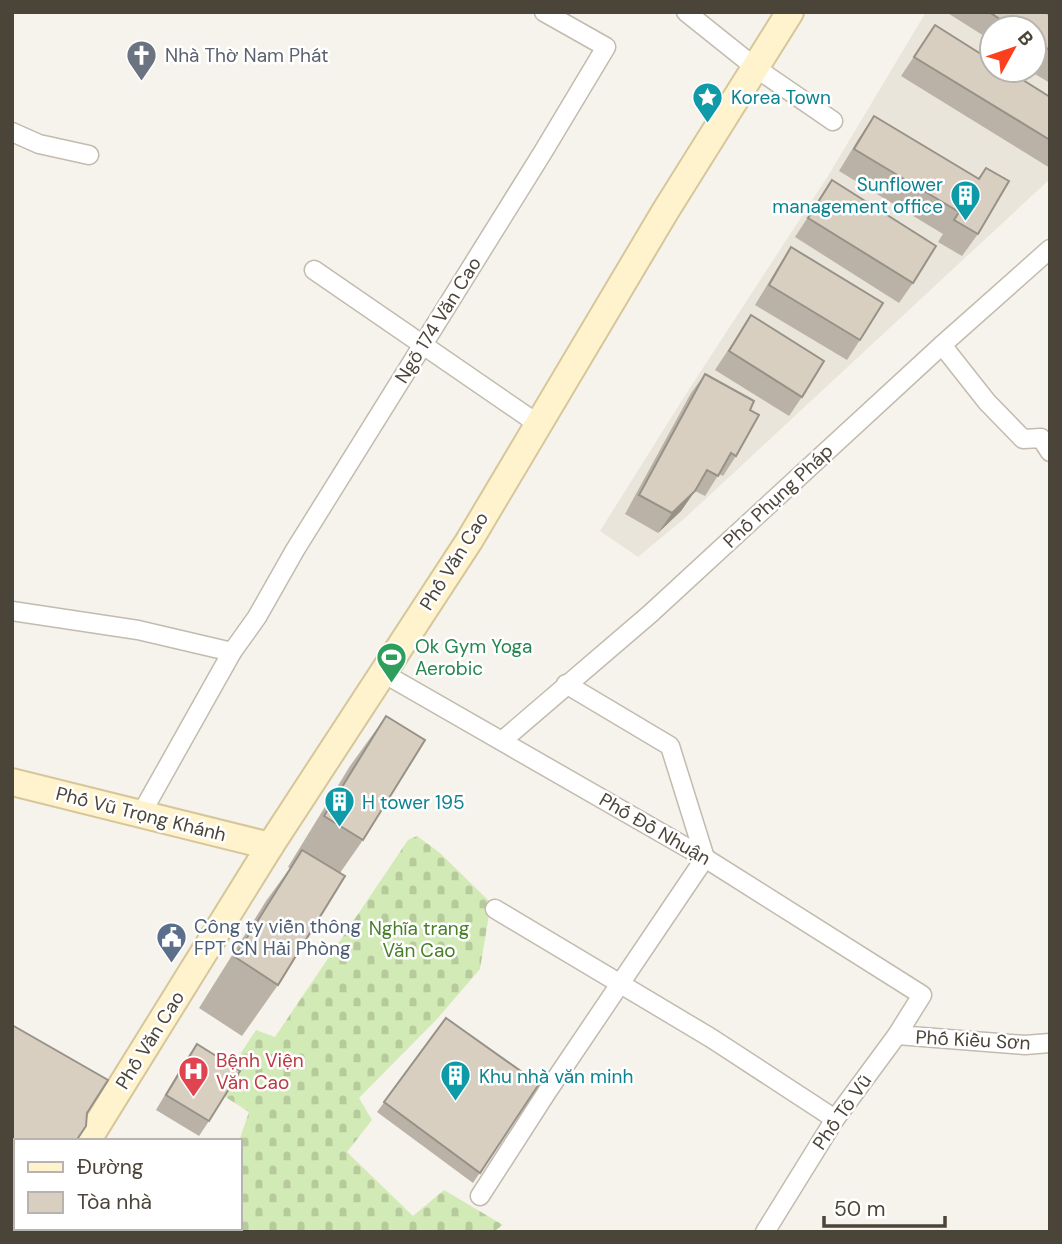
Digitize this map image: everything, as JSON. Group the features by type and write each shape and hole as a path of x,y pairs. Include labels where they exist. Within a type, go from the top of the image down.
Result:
{"street":[{"name":"Ngõ 174 Văn Cao","path":"141,814 232,652 257,617 295,550 606,47 544,12"},
{"path":"686,12 755,68 833,121"},
{"name":"Phố Văn Cao","path":"88,1139 270,846 469,541 666,210 790,12"},
{"path":"12,132 39,144 89,155"},
{"name":"Phố Phụng Pháp","path":"503,740 660,605 1050,249"},
{"path":"314,270 538,424"},
{"path":"942,345 987,402 1023,439 1041,438 1050,452"},
{"path":"12,611 138,630 232,652"},
{"name":"Phố Đỗ Nhuận","path":"383,673 705,858 922,995"},
{"path":"480,1196 705,858 670,746 566,684"},
{"name":"Phố Vũ Trọng Khánh","path":"12,782 270,846"},
{"path":"495,909 621,982 835,1119"},
{"name":"Phố Tô Vũ","path":"765,1232 835,1119 897,1035 922,995"},
{"name":"Phố Kiều Sơn","path":"897,1035 1025,1045 1050,1043"}],"shaded area":[{"path":"926,12 1050,12 1050,179 685,518 638,557 600,531 828,176"}],"green space":[{"name":"Nghĩa trang Văn Cao","path":"417,836 440,853 491,903 480,969 437,1019 359,1098 372,1120 347,1152 413,1216 444,1190 503,1225 493,1232 212,1232 210,1230 242,1230 242,1139 240,1139 249,1112 216,1091 256,1030 275,1037 408,840"}],"building":[{"path":"989,12 1045,12 1050,15 1050,50 1048,14"},
{"path":"935,25 978,52 978,84 1029,84 1050,97 1050,140 914,57"},
{"path":"874,116 979,179 986,168 1009,181 978,234 954,220 959,212 854,149"},
{"path":"832,180 936,246 913,283 808,218"},
{"path":"791,247 883,303 860,340 769,285"},
{"path":"751,315 824,361 802,397 729,351"},
{"path":"705,374 754,401 750,410 759,415 736,456 731,453 718,476 707,470 695,491 672,513 639,495"},
{"path":"386,716 425,740 363,840 324,816"},
{"path":"302,850 345,876 278,985 235,957"},
{"name":"Khu nhà văn minh","path":"446,1018 539,1084 480,1173 384,1102"},
{"path":"12,1025 108,1080 87,1113 86,1126 77,1139 14,1139 14,1147"},
{"name":"Bệnh Viện Văn Cao","path":"197,1044 240,1071 209,1121 166,1095"}],"place":[{"name":"Nhà Thờ Nam Phát","path":"142,82"},
{"name":"Korea Town","path":"708,124"},
{"name":"Sunflower management office","path":"966,222"},
{"name":"Ok Gym Yoga Aerobic","path":"392,684"},
{"name":"H tower 195","path":"339,829"},
{"name":"Công ty viễn thông FPT CN Hải Phòng","path":"171,964"},
{"name":"Bệnh Viện Văn Cao","path":"193,1098"},
{"name":"Khu nhà văn minh","path":"456,1103"}]}
